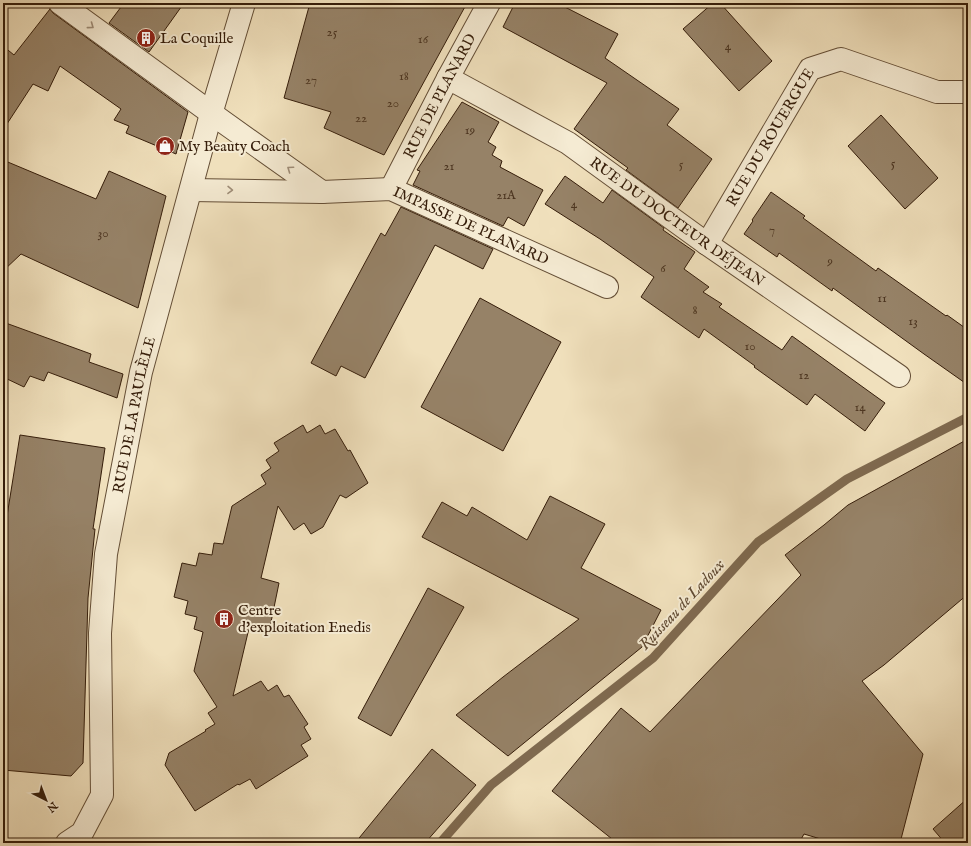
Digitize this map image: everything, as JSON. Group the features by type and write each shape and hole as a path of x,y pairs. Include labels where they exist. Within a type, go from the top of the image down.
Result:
{"street":[{"path":"60,3 211,114 322,192"},
{"name":"RUE DE LA PAULÈLE","path":"77,840 102,795 100,633 106,554 141,372 211,114 244,3"},
{"name":"RUE DE PLANARD","path":"392,189 448,78 489,3"},
{"name":"RUE DU ROUERGUE","path":"708,244 810,69 841,59 937,92 968,92"},
{"name":"RUE DU DOCTEUR DÉJEAN","path":"448,78 568,143 708,244 898,376"},
{"name":"IMPASSE DE PLANARD","path":"191,190 322,192 392,189 607,287"}],"building":[{"name":"La Coquille","path":"124,3 184,3 149,52 109,23"},
{"path":"310,3 467,3 384,155 324,128 331,112 284,98"},
{"path":"515,3 557,3 618,34 605,58 679,109 667,125 712,159 678,208 626,170 628,168 574,129 607,83 503,27"},
{"path":"713,3 720,3 772,61 739,91 683,29"},
{"path":"50,9 53,13 188,112 176,154 126,133 129,126 114,120 121,109 60,66 48,91 33,84 3,130 3,46 14,55"},
{"path":"462,102 499,122 488,142 496,147 492,155 502,161 500,167 543,190 524,226 508,217 503,226 413,185 420,171 417,170"},
{"path":"881,115 938,178 905,209 848,146"},
{"path":"3,160 96,199 109,171 166,196 138,308 21,254 3,271"},
{"path":"565,176 603,203 612,190 664,228 663,230 695,252 684,269 709,287 703,292 722,304 719,307 782,350 792,336 885,403 865,431 815,394 807,405 704,329 699,338 641,297 654,277 600,239 545,204"},
{"path":"771,192 805,216 803,218 876,271 878,268 968,330 968,385 833,288 832,291 779,253 777,257 744,234"},
{"path":"401,207 493,249 483,269 435,245 365,378 341,366 336,376 311,363 381,233 385,236"},
{"path":"480,298 561,342 503,451 421,407"},
{"path":"3,322 91,354 89,362 123,374 117,398 48,372 44,381 30,376 24,387 3,377"},
{"name":"Centre d'exploitation Enedis","path":"303,425 307,433 320,425 325,434 335,429 348,451 350,450 368,483 346,498 340,495 323,527 311,534 304,523 294,530 278,506 261,578 279,583 270,627 250,624 233,696 261,681 268,691 277,685 284,697 289,695 308,724 304,727 311,739 301,745 308,756 256,789 250,779 239,785 238,784 195,811 165,765 169,753 215,724 208,713 217,707 194,671 203,632 194,629 197,617 185,614 188,601 174,597 182,563 196,566 199,553 212,555 214,543 223,544 232,506 266,484 261,475 271,468 266,460 279,451 274,443"},
{"path":"20,435 105,448 93,529 95,529 88,598 83,763 71,776 3,770 3,533"},
{"path":"968,439 968,594 884,665 862,681 923,754 900,843 834,843 804,834 799,843 617,843 552,791 621,708 650,732 801,575 785,555 848,505"},
{"path":"550,496 605,524 581,568 661,610 642,647 508,756 456,715 579,619 422,537 442,502 467,516 472,507 527,540"},
{"path":"428,588 464,607 391,736 358,718"},
{"path":"432,749 476,785 425,843 355,843"},
{"path":"968,798 968,843 945,843 933,829"}],"waterway":[{"name":"Ruisseau de Ladoux","path":"440,843 491,785 653,658 758,542 847,479 968,417"}],"place":[{"name":"La Coquille","path":"146,38"},
{"name":"My Beauty Coach","path":"165,146"},
{"name":"Centre d'exploitation Enedis","path":"224,619"}]}
